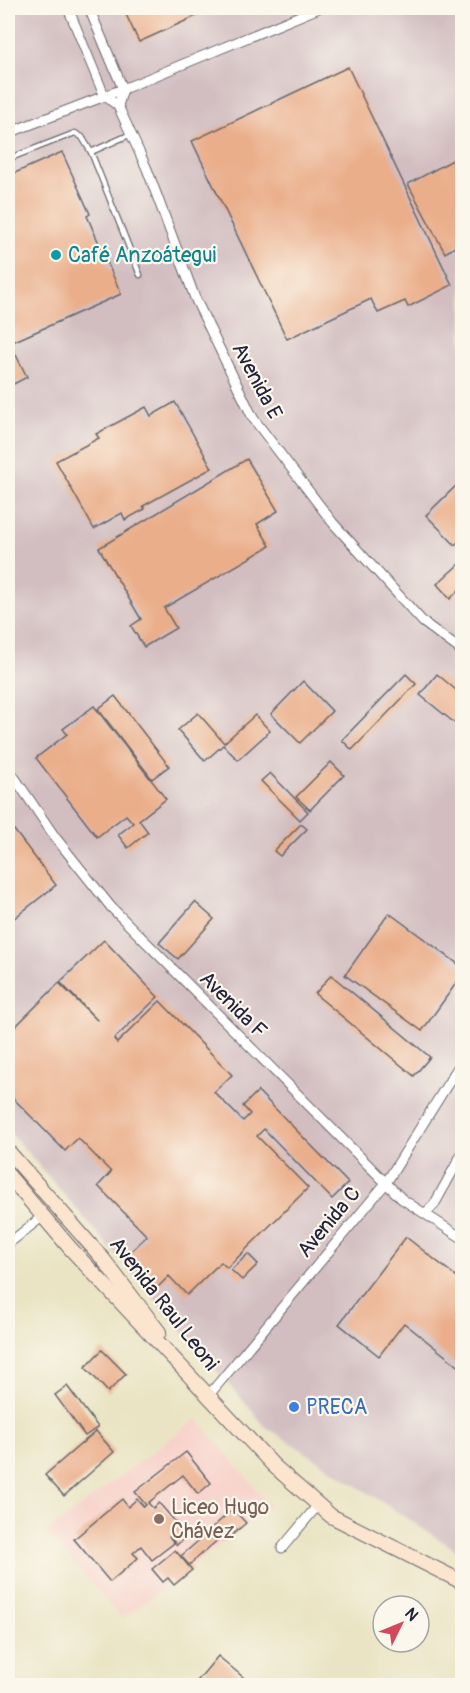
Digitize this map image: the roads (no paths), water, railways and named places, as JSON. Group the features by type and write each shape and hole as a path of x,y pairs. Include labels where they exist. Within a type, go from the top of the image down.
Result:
{"main road":[{"name":"Avenida Raul Leoni","path":"8,1151 103,1258 208,1396"},
{"name":"Avenida Raul Leoni","path":"8,1175 208,1396"},
{"path":"208,1396 274,1466 331,1516 462,1582"}],"street":[{"name":"Avenida E","path":"68,8 104,95 118,106 147,169 195,298 253,418 333,523 423,622 462,651"},
{"path":"89,8 123,89 118,106"},
{"path":"8,133 123,89 319,8"},
{"name":"Avenida F","path":"8,768 55,837 111,908 402,1199 462,1238"},
{"name":"Avenida C","path":"208,1396 386,1183 462,1061"},
{"path":"425,1213 434,1205 462,1154"},
{"path":"8,1244 43,1216"},
{"path":"282,1548 318,1505"}],"lane":[{"path":"8,159 75,133 82,137 91,152 140,275"},
{"path":"91,152 131,134"}],"place":[{"name":"Café Anzoátegui","path":"56,255"},
{"name":"PRECA","path":"294,1407"},
{"name":"Liceo Hugo Chávez","path":"159,1519"}]}
